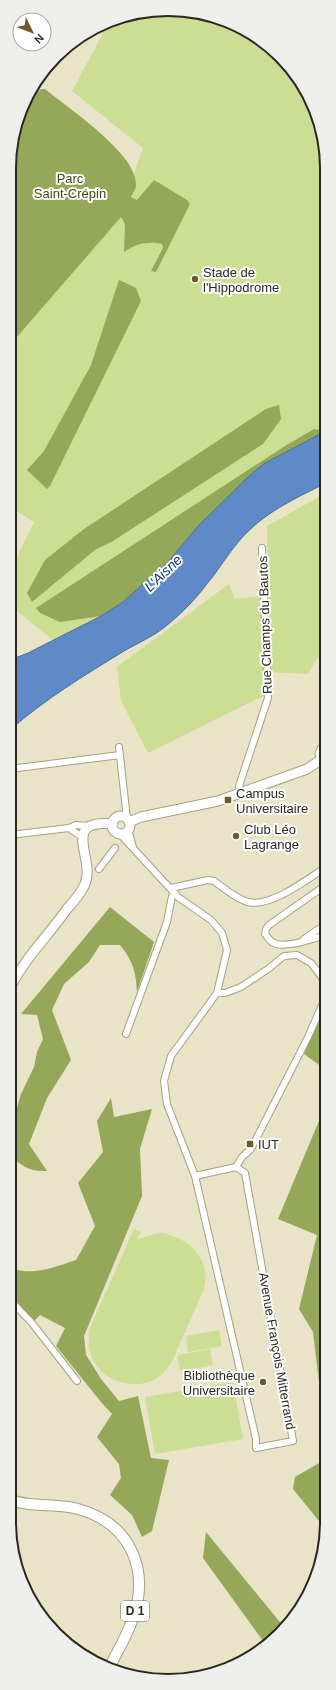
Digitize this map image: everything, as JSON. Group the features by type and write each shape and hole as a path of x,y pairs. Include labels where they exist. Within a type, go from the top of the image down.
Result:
{"main road":[{"path":"112,824 115,831 141,817 218,801 307,769 320,763"},
{"path":"112,824 118,816 122,816 126,826"},
{"path":"16,976 83,888 87,873 82,844 82,837 85,830 93,824 112,824"},
{"name":"D 1","path":"16,1501 23,1503 65,1506 93,1514 111,1525 127,1541 132,1551 139,1577 137,1604 128,1631 112,1663"}],"street":[{"name":"Rue Champs du Bautos","path":"240,793 239,786 268,698 262,548"},
{"path":"119,747 126,826"},
{"path":"16,768 120,755"},
{"path":"16,834 69,828 76,825 89,826"},
{"name":"Avenue François Mitterrand","path":"126,826 127,843 133,847 173,890 210,920 222,933 227,950 217,993 171,1056 164,1081 167,1104 195,1176 256,1438 256,1448 292,1441 245,1173 236,1167"},
{"name":"Avenue François Mitterrand","path":"126,826 133,847"},
{"path":"69,828 82,837"},
{"path":"99,869 115,848"},
{"path":"126,1034 167,922 173,890 208,880 214,882 243,901 259,903 283,895 320,871"},
{"path":"320,889 266,929 266,934 273,943 283,945 320,936"},
{"path":"301,941 320,928"},
{"path":"217,993 225,993 241,987 284,956 298,955 311,963 320,975"},
{"path":"195,1176 236,1167 242,1157 251,1149 308,1037 320,1010"},
{"path":"16,1306 32,1323 77,1381"}],"green space":[{"name":"Stade de l'Hippodrome","path":"158,16 188,17 207,21 244,36 261,47 289,75 300,92 312,119 320,158 320,434 265,463 249,476 182,546 111,610 53,640 16,610 16,559 34,522 16,511 17,148 24,119 39,88 105,137 128,162 134,174 143,148 72,91 105,30 129,21"},
{"name":"Parc Saint-Crépin","path":"41,89 45,89 85,120 115,147 126,160 134,174 136,186 131,197 137,200 154,180 187,200 190,204 156,272 151,271 163,248 162,244 142,244 124,252 125,224 121,217 16,338 16,158 24,119 35,94"},
{"path":"119,280 136,288 141,301 50,486 47,489 27,470 44,451 91,365"},
{"path":"279,405 281,419 263,444 113,541 95,550 32,602 27,593 45,560 84,529 266,409"},
{"path":"314,429 320,430 320,434 265,463 249,476 199,525 168,562 132,595 111,610 101,616 60,622 40,613 36,608 285,446"},
{"path":"320,496 320,654 308,674 270,672 267,526"},
{"path":"229,584 235,599 262,596 267,694 148,753 121,701 117,667"},
{"path":"110,907 154,942 137,992 136,978 133,967 128,956 120,945 100,945 89,962 64,984 52,1010 71,1060 47,1098 29,1144 47,1171 30,1169 21,1165 16,1160 16,1111 21,1094 34,1067 37,1052 43,1039 37,1015 21,1014"},
{"path":"320,1017 320,1066 304,1054"},
{"path":"111,1098 114,1117 152,1109 140,1149 142,1196 84,1336 86,1355 101,1379 119,1401 138,1396 151,1458 169,1460 152,1531 142,1537 132,1515 110,1495 121,1478 119,1464 97,1437 112,1414 56,1346 65,1328 40,1315 34,1321 16,1303 16,1270 27,1271 43,1270 76,1260 95,1226 78,1183 103,1152 97,1121"},
{"path":"320,1118 320,1390 313,1332 299,1309 317,1235 278,1219"},
{"path":"134,1229 141,1232 136,1240 153,1234 164,1233 183,1241 190,1246 196,1251 204,1265 205,1281 204,1289 174,1358 169,1366 156,1378 147,1382 128,1384 109,1377 101,1371 93,1359 89,1341 90,1328"},
{"path":"219,1330 222,1346 188,1352 186,1336"},
{"path":"210,1349 213,1365 180,1371 177,1355"},
{"path":"233,1382 243,1439 155,1454 145,1397"},
{"path":"320,1462 320,1524 293,1489 295,1477"},
{"path":"206,1532 281,1623 263,1641 203,1558"}],"water":[{"name":"L'Aisne","path":"320,434 320,486 280,508 258,522 248,531 197,596 166,626 66,688 16,725 16,658 101,616 123,602 168,562 199,525 249,476 265,463"}],"place":[{"name":"Stade de l'Hippodrome","path":"195,279"},
{"name":"Campus Universitaire","path":"228,800"},
{"name":"Club Léo Lagrange","path":"236,836"},
{"name":"IUT","path":"250,1144"},
{"name":"Bibliothèque Universitaire","path":"263,1382"}]}
